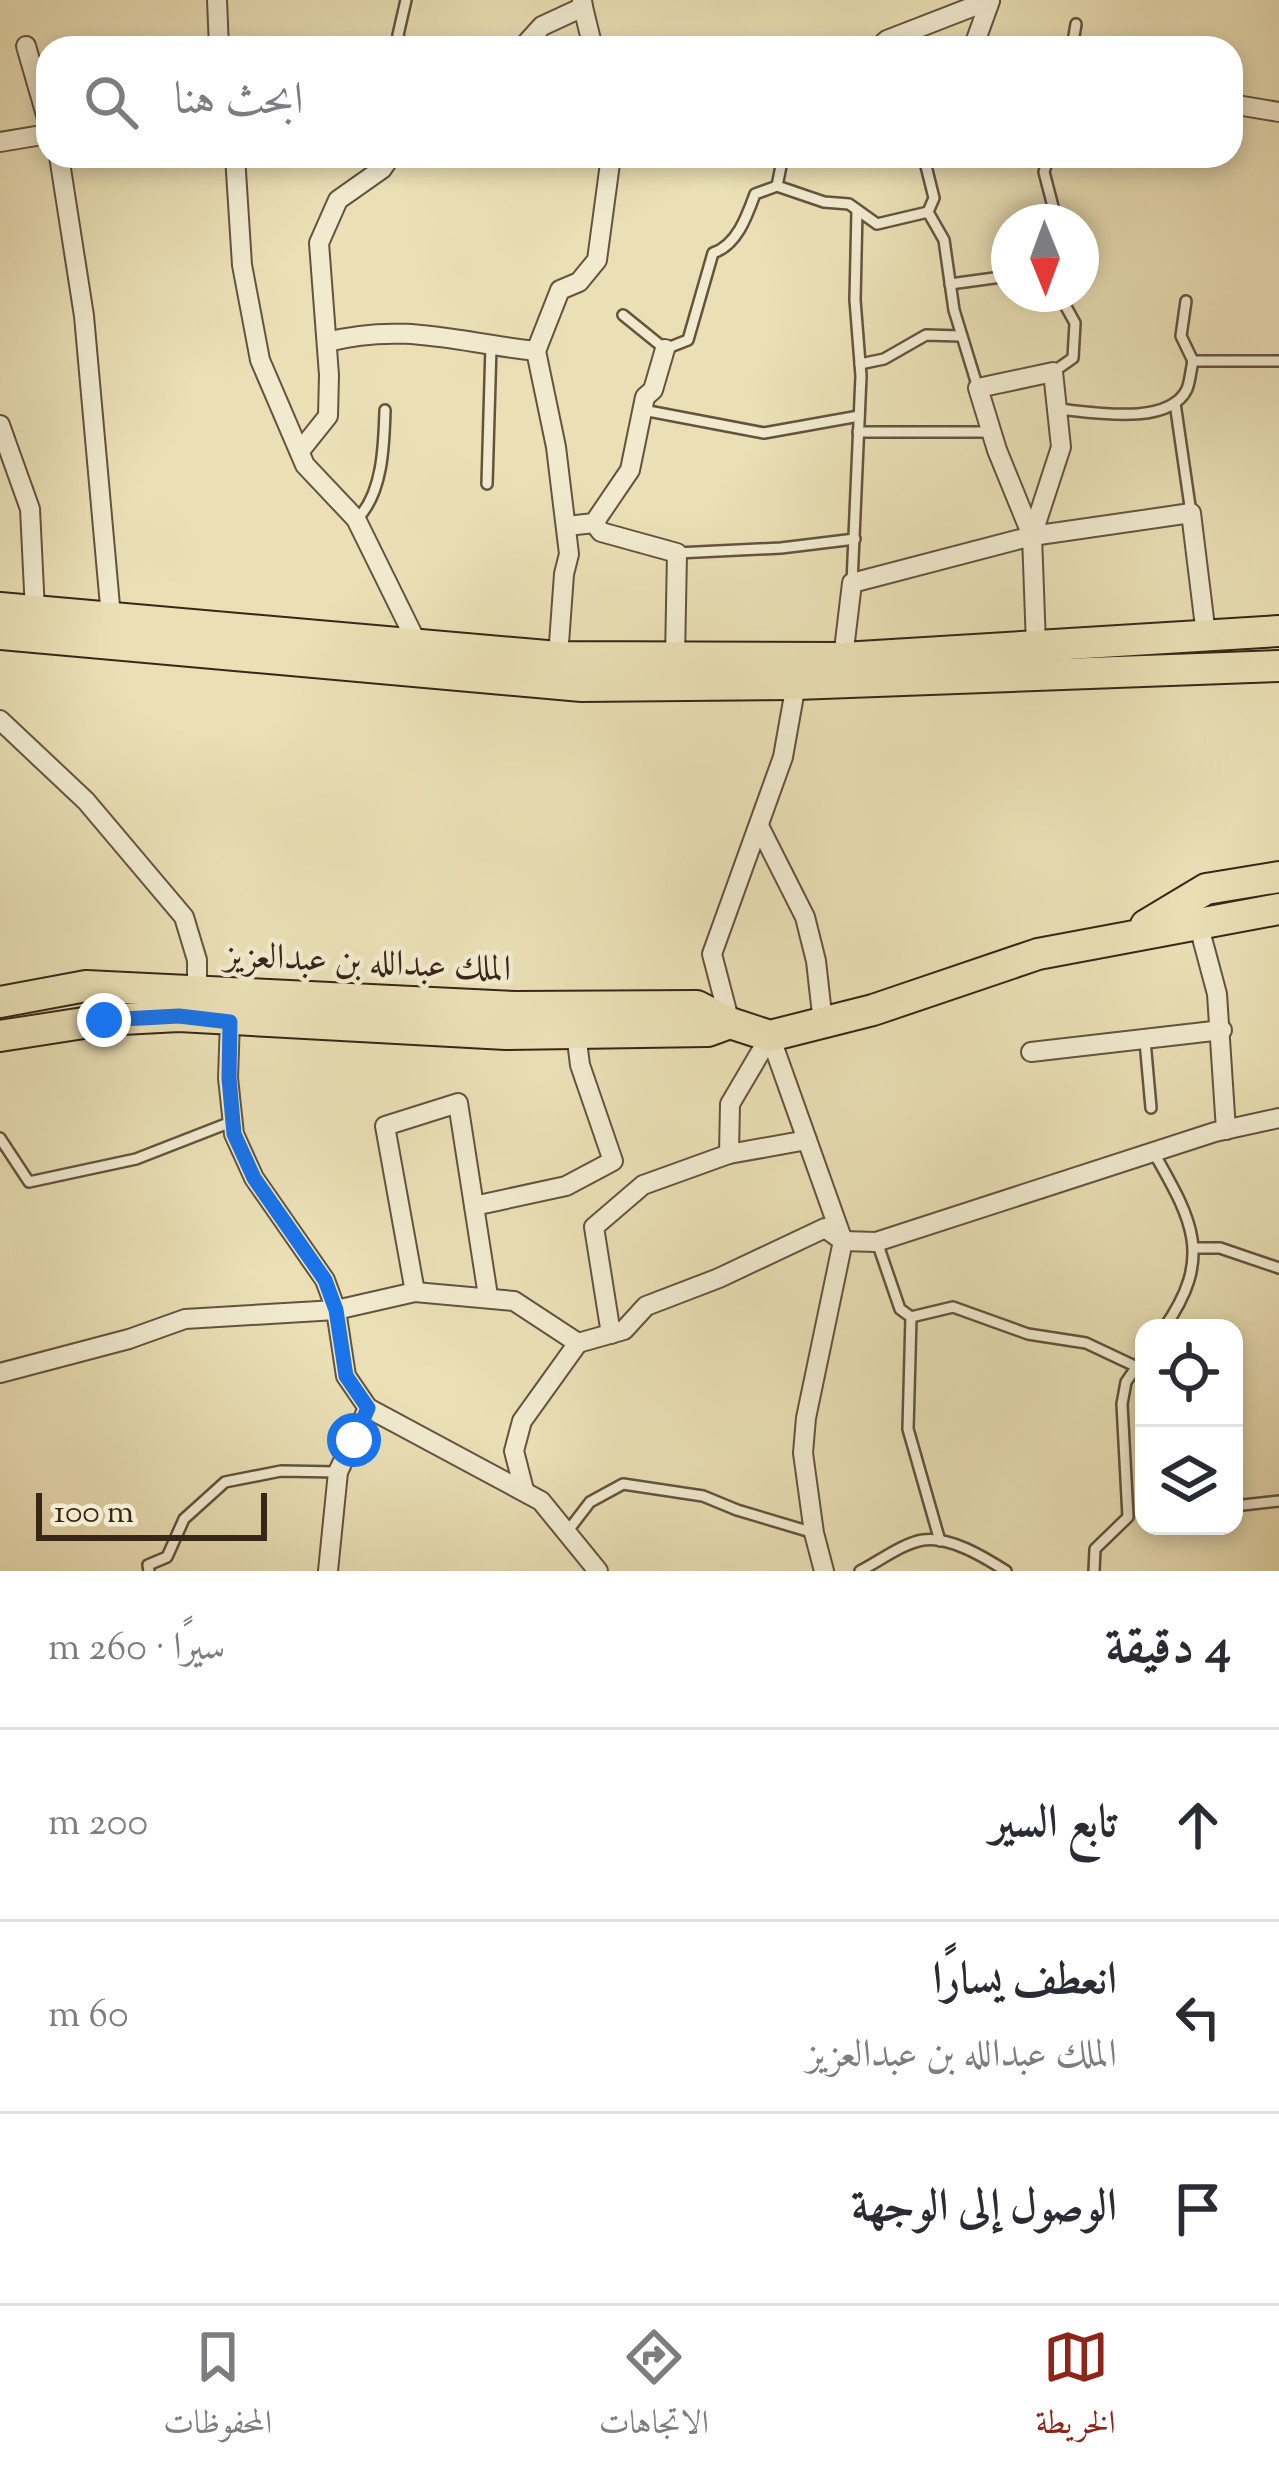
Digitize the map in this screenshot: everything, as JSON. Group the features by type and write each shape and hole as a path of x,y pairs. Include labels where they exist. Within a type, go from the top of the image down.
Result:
{"main road":[{"path":"0,608 558,657 675,658 795,671 843,658 1279,631"},
{"path":"0,634 582,686 795,671 1279,666"},
{"path":"1132,934 1206,890 1279,878"},
{"path":"770,1036 918,996 1038,954 1279,909"},
{"name":"الملك عبدالله بن عبدالعزيز","path":"0,1002 86,986 515,1007 697,1006 770,1036"},
{"name":"الملك عبدالله بن عبدالعزيز","path":"0,1036 104,1020 179,1016 506,1034 707,1031 730,1023"}],"street":[{"path":"217,0 218,36"},
{"path":"898,36 990,1"},
{"path":"977,36 990,1"},
{"path":"533,36 582,4 590,36"},
{"path":"26,46 36,82"},
{"path":"1243,106 1279,112"},
{"path":"0,142 36,126"},
{"path":"60,168 82,298 111,617"},
{"path":"236,168 242,265 260,360 305,465 356,519 418,645"},
{"path":"300,451 328,416 319,243 338,200 383,168"},
{"path":"558,657 569,554 567,526 546,383 536,351 560,290 579,282 597,260 609,168"},
{"path":"327,341 367,332 406,331 536,351"},
{"path":"567,526 594,523 630,470 643,410 664,349"},
{"path":"1032,536 1061,447 1053,372 978,388 1032,536 1036,645"},
{"path":"0,425 30,509 35,611"},
{"path":"843,658 852,583 1032,536 1191,513 1206,635"},
{"path":"594,523 601,532 677,553 675,658"},
{"path":"730,1023 712,954 783,757 795,671"},
{"path":"0,720 86,801 184,917 196,960 197,991"},
{"path":"759,826 806,917 823,1023"},
{"path":"1198,923 1222,1030 1226,1130"},
{"path":"230,1022 231,1122 254,1178 325,1280 336,1310 346,1376 368,1408 541,1501 598,1571"},
{"path":"1031,1052 1222,1030"},
{"path":"576,1034 580,1064 613,1161 643,1185"},
{"path":"770,1036 843,1240 803,1453 824,1571"},
{"path":"729,1154 730,1104 770,1036"},
{"path":"415,1292 385,1126 458,1103 488,1296"},
{"path":"524,1490 514,1451 522,1421 578,1343 624,1330 646,1306 825,1228 843,1240 876,1241 1226,1130 1279,1118"},
{"path":"611,1334 594,1227 643,1185 729,1154 807,1140"},
{"path":"474,1207 566,1186 613,1161"},
{"path":"0,1373 185,1319 336,1310 415,1292 514,1301 578,1343"},
{"path":"328,1571 338,1472 368,1408"}],"lane":[{"path":"399,36 406,0"},
{"path":"1074,36 1076,25"},
{"path":"777,186 781,168"},
{"path":"927,168 934,198 928,212"},
{"path":"1045,168 1052,204"},
{"path":"622,315 664,349 688,340 712,253 722,250 744,224 755,194 777,186 824,202 849,204 877,224 928,212"},
{"path":"852,583 860,364 855,300 857,210"},
{"path":"928,212 944,239 960,335 978,388"},
{"path":"950,284 991,278"},
{"path":"1057,409 1127,415 1154,412 1175,403 1186,390 1193,361 1181,336 1186,301"},
{"path":"1053,372 1073,358 1075,323 1069,312"},
{"path":"860,364 884,359 926,335 960,335"},
{"path":"487,484 491,346"},
{"path":"1193,361 1279,361"},
{"path":"1175,403 1191,513"},
{"path":"356,519 368,507 379,468 385,410"},
{"path":"643,410 764,433 859,416"},
{"path":"858,432 991,432"},
{"path":"677,553 855,539"},
{"path":"1145,1039 1151,1108"},
{"path":"0,1138 29,1182 136,1159 231,1122"},
{"path":"1154,1153 1189,1214 1195,1248 1187,1286 1169,1319"},
{"path":"876,1241 900,1309 911,1317 953,1307 1028,1334 1086,1343 1135,1360"},
{"path":"1195,1248 1220,1248 1279,1268"},
{"path":"911,1317 908,1430 940,1541"},
{"path":"1128,1517 1122,1404 1126,1382 1135,1369"},
{"path":"149,1571 148,1565 167,1557 184,1519 225,1482 281,1471 338,1472"},
{"path":"567,1532 590,1502 622,1484 703,1496 814,1533"},
{"path":"1243,1504 1279,1501"},
{"path":"1094,1571 1095,1549 1128,1517 1135,1516"},
{"path":"860,1571 921,1540 979,1554 1006,1571"}],"route":[{"path":"104,1020 179,1016 230,1022 234,1134 254,1178 325,1280 336,1310 346,1376 368,1408 354,1440"}]}
